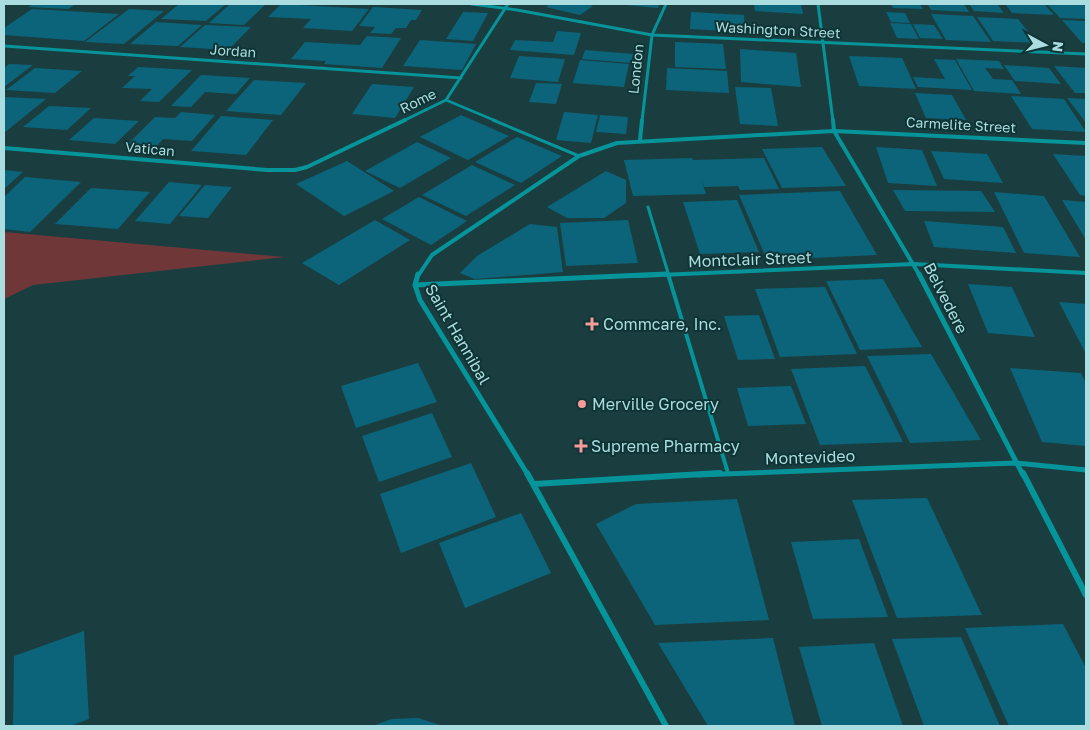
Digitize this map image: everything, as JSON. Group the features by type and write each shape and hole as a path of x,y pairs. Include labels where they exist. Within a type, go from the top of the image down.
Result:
{"street":[{"name":"Washington Street","path":"472,4 508,5 603,28 652,34 1086,54"},
{"name":"London","path":"640,140 652,34 666,4"},
{"name":"Belvedere","path":"818,4 834,131 914,264 1086,595"},
{"name":"Rome","path":"295,170 318,163 446,100 508,5"},
{"name":"Jordan","path":"4,46 460,78"},
{"name":"Saint Hannibal","path":"666,726 534,484 420,300 415,285 418,274 432,255 579,156 617,143 640,140 834,131"},
{"name":"Carmelite Street","path":"834,131 1086,143"},
{"name":"Vatican","path":"4,148 295,170"},
{"name":"Montclair Street","path":"415,285 914,264 1086,273"},
{"name":"Montevideo","path":"534,484 728,473 1016,463 1086,470"}],"lane":[{"path":"446,100 579,156"},
{"path":"648,207 728,473"}],"shaded area":[{"path":"4,232 285,257 33,285 4,299"}],"building":[{"path":"33,4 76,4 68,9 28,7"},
{"path":"179,4 226,4 206,21 161,19"},
{"path":"230,4 266,4 244,25 209,23"},
{"path":"281,4 369,9 352,31 303,28 311,19 268,17"},
{"path":"550,4 585,4 593,6 580,15 546,7"},
{"path":"615,4 659,4 658,8"},
{"path":"754,4 801,4 803,14 755,11"},
{"path":"891,4 920,4 923,9 893,8"},
{"path":"927,4 964,4 969,12 931,10"},
{"path":"969,4 997,4 1004,13 974,11"},
{"path":"1005,4 1044,4 1054,15 1012,13"},
{"path":"1078,4 1086,6 1086,19 1060,18 1048,5"},
{"path":"373,7 422,10 416,20 411,20 406,28 396,28 391,34 370,33 375,27 359,26"},
{"path":"32,9 119,14 84,41 4,35 4,28"},
{"path":"129,9 164,11 124,44 85,42"},
{"path":"463,12 488,13 473,41 446,39"},
{"path":"691,12 744,15 745,32 690,29"},
{"path":"886,12 905,13 910,23 891,22"},
{"path":"931,14 973,16 991,42 946,40"},
{"path":"977,17 1018,19 1037,43 993,41"},
{"path":"1062,20 1086,21 1086,43 1082,43"},
{"path":"156,22 202,25 178,46 130,44"},
{"path":"890,23 911,24 919,39 897,38"},
{"path":"913,24 934,25 943,39 920,38"},
{"path":"205,25 251,27 228,50 180,47"},
{"path":"557,31 581,33 574,55 510,50 515,40 553,42"},
{"path":"367,36 401,38 382,68 324,64 326,61 291,59 305,42 360,45"},
{"path":"420,40 476,44 462,70 403,66"},
{"path":"675,42 723,44 726,69 675,67"},
{"path":"740,49 796,53 801,87 741,82"},
{"path":"585,50 633,54 631,63 582,59"},
{"path":"519,56 565,59 558,82 510,78"},
{"path":"849,56 902,58 916,89 859,86"},
{"path":"934,59 955,60 972,90 918,87 913,77 945,79"},
{"path":"956,59 999,61 1004,69 985,68 993,79 1012,80 1021,94 974,91"},
{"path":"580,60 629,64 624,87 573,83"},
{"path":"9,64 33,65 4,87 4,68"},
{"path":"1004,65 1049,68 1061,84 1015,81"},
{"path":"1054,66 1086,68 1086,93 1075,93"},
{"path":"138,67 192,70 159,102 140,101 152,89 122,88 135,76 128,76"},
{"path":"35,68 82,71 55,93 6,90"},
{"path":"667,68 727,71 729,93 666,90"},
{"path":"201,75 250,78 236,94 205,92 191,107 171,106"},
{"path":"254,80 306,83 281,115 226,111"},
{"path":"536,83 562,84 556,104 529,102"},
{"path":"372,84 414,87 395,118 352,114"},
{"path":"735,87 771,88 778,126 740,124"},
{"path":"915,93 952,95 966,120 926,118"},
{"path":"1011,96 1064,99 1086,132 1032,129"},
{"path":"4,97 46,99 4,133"},
{"path":"1067,98 1086,99 1086,123"},
{"path":"49,106 91,108 67,130 23,127"},
{"path":"181,112 215,115 192,141 163,139 154,149 125,147 155,117 175,118"},
{"path":"564,112 598,115 591,143 556,140"},
{"path":"461,115 509,136 468,160 420,137"},
{"path":"600,115 628,117 626,134 596,132"},
{"path":"221,116 273,120 246,155 191,151"},
{"path":"94,118 139,121 115,144 69,140"},
{"path":"517,137 562,156 521,183 475,162"},
{"path":"417,142 451,158 400,188 365,171"},
{"path":"822,147 846,186 782,188 762,149"},
{"path":"876,147 922,150 937,186 888,183"},
{"path":"931,151 987,154 1003,183 944,179"},
{"path":"1053,154 1086,156 1086,196 1080,195"},
{"path":"692,158 693,160 764,158 779,189 740,190 738,186 704,187 701,179 706,194 633,196 624,160"},
{"path":"347,161 394,191 344,216 296,184"},
{"path":"472,165 515,185 466,216 422,195"},
{"path":"4,170 23,172 4,189"},
{"path":"606,171 626,180 626,203 604,218 567,218 547,207"},
{"path":"25,177 81,182 30,232 4,229 4,197"},
{"path":"169,182 202,185 170,224 135,221"},
{"path":"205,185 232,187 208,218 179,216"},
{"path":"91,188 150,192 118,229 55,224"},
{"path":"893,190 981,191 995,212 905,211"},
{"path":"840,191 877,255 767,260 739,195"},
{"path":"994,192 1044,196 1080,257 1024,253"},
{"path":"419,197 467,221 431,245 382,219"},
{"path":"737,200 759,252 700,254 683,202"},
{"path":"1062,200 1086,202 1086,240"},
{"path":"375,220 410,240 339,285 302,263"},
{"path":"628,220 638,263 566,266 560,223"},
{"path":"924,221 1003,227 1016,253 934,247"},
{"path":"530,224 557,227 563,272 475,279 460,273 477,256"},
{"path":"883,279 922,347 860,350 826,281"},
{"path":"968,284 1012,287 1035,337 988,333"},
{"path":"825,287 857,354 780,357 755,289"},
{"path":"1059,302 1086,304 1086,354"},
{"path":"759,315 775,359 738,360 724,316"},
{"path":"931,354 981,440 910,443 867,356"},
{"path":"418,363 437,402 356,428 341,386"},
{"path":"865,366 903,442 820,445 791,369"},
{"path":"1010,368 1081,373 1086,383 1086,446 1042,442"},
{"path":"791,386 806,424 748,426 737,388"},
{"path":"432,413 452,457 379,482 362,436"},
{"path":"471,463 496,517 401,553 380,494"},
{"path":"927,498 982,615 897,618 852,500"},
{"path":"737,499 769,620 655,625 596,524 636,504"},
{"path":"521,513 551,573 465,608 439,543"},
{"path":"859,539 888,617 813,619 791,542"},
{"path":"1063,624 1086,668 1086,726 1009,726 965,628"},
{"path":"84,631 89,719 70,726 13,726 14,656"},
{"path":"961,637 1000,726 924,726 892,639"},
{"path":"773,638 795,726 708,726 658,643"},
{"path":"874,643 903,726 822,726 799,647"},
{"path":"418,718 443,726 372,726 392,719"}],"place":[{"name":"Commcare, Inc.","path":"592,324"},
{"name":"Merville Grocery","path":"582,404"},
{"name":"Supreme Pharmacy","path":"581,446"}]}
